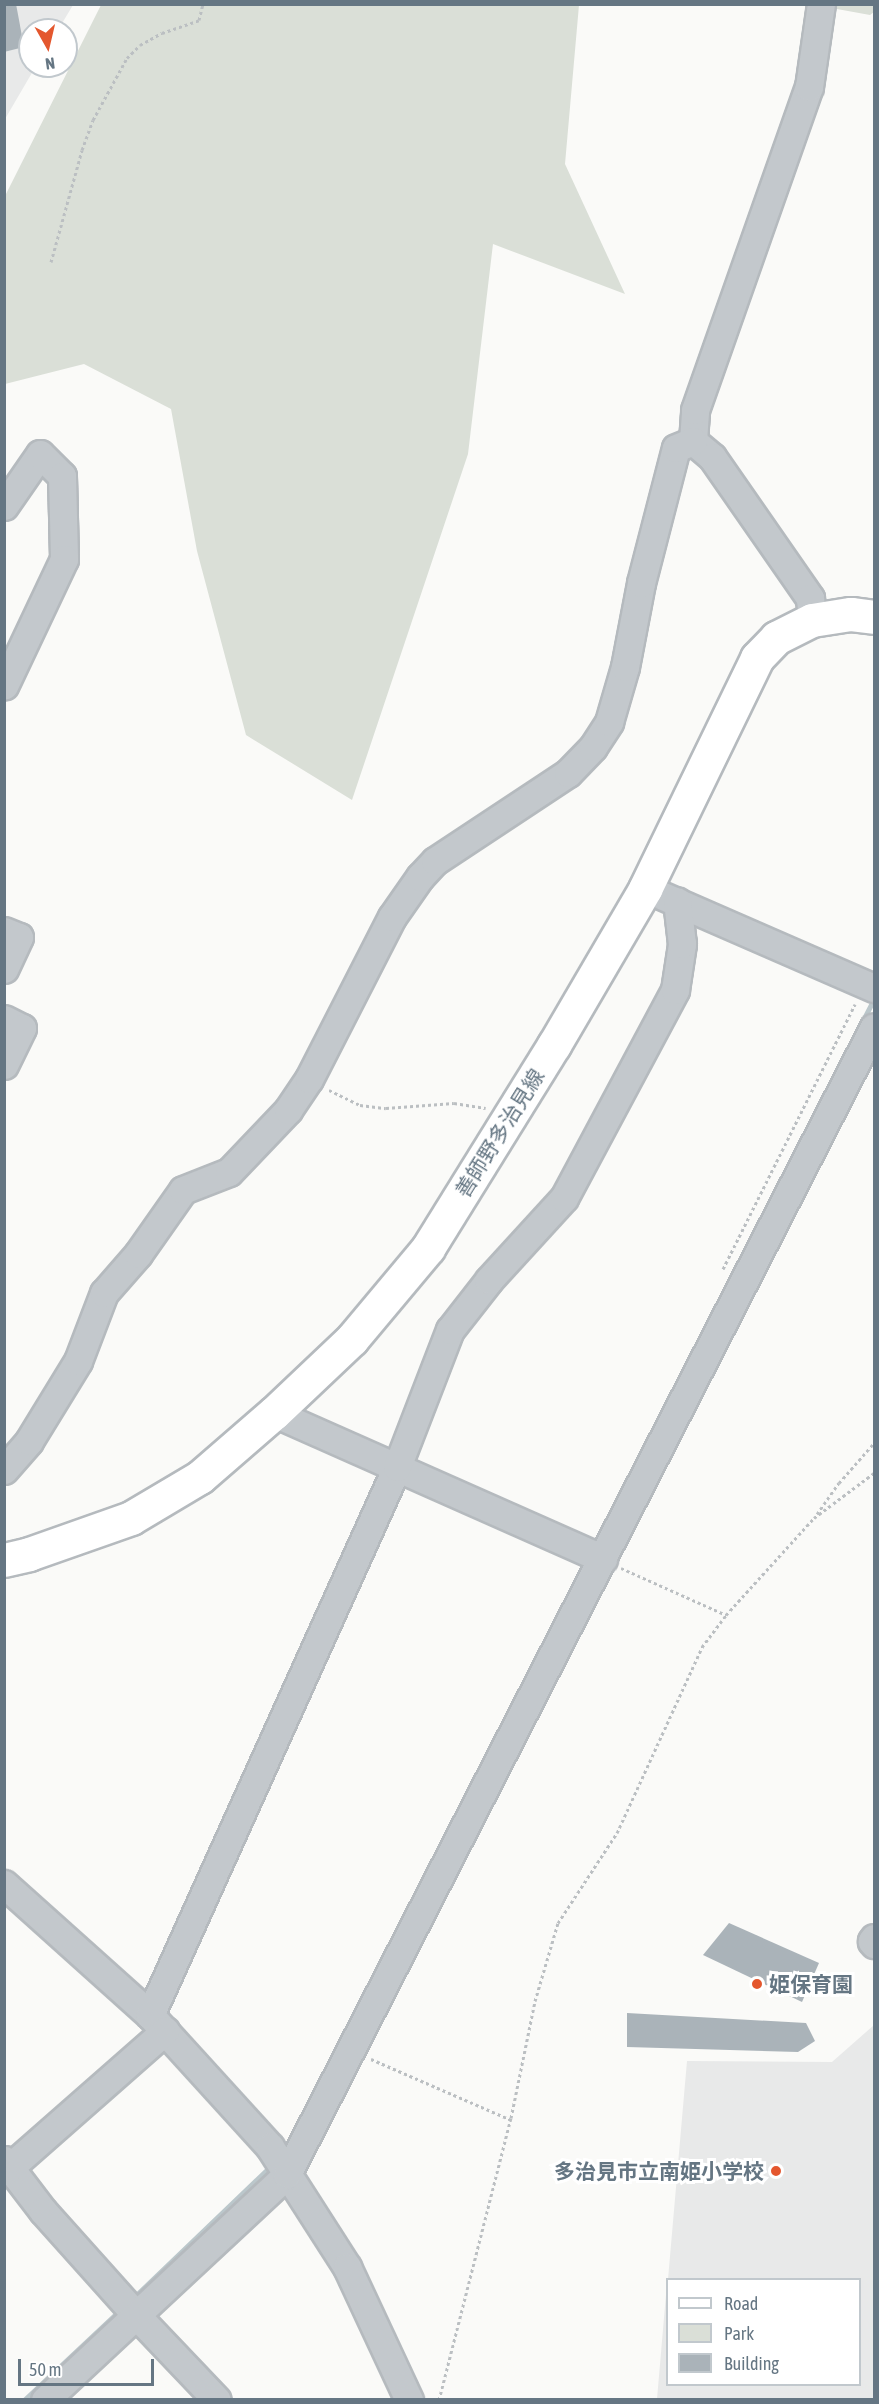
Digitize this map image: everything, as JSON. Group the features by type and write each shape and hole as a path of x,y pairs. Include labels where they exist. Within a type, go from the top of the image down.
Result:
{"main road":[{"name":"善師野多治見線","path":"4,1560 29,1554 131,1518 200,1477 274,1413 352,1339 428,1248 645,889 757,658 776,638 812,620 851,614 874,617"}],"street":[{"path":"693,441 694,410 809,87 821,4"},
{"path":"693,441 712,457 810,597 812,620"},
{"path":"4,1470 29,1441 78,1361 104,1293 138,1254 183,1190 229,1172 288,1110 309,1079 392,917 420,877 435,861 568,773 593,747 609,722 625,667 641,583 676,448 693,441"},
{"path":"4,506 40,454 62,476 64,559 4,686"},
{"path":"645,889 871,986"},
{"path":"217,2400 136,2315 43,2211 7,2164 157,2023 397,1467 450,1330 489,1280 564,1198 675,990 682,944 677,901"},
{"path":"4,931 19,938 4,969"},
{"path":"4,1019 22,1028 4,1065"},
{"path":"45,2400 287,2174 874,1027"},
{"path":"274,1413 603,1559"},
{"path":"4,1884 157,2023 270,2147 320,2221 347,2267 409,2400"}],"path":[{"path":"51,262 89,130 127,58 140,45 162,33 199,20 203,4"},
{"path":"309,1079 360,1105 386,1108 454,1103 482,1107 508,1118"},
{"path":"439,2400 511,2120 535,2001 558,1923 617,1833 702,1647 726,1616 814,1518 874,1443"},
{"path":"814,1518 874,1473"},
{"path":"603,1559 726,1616"},
{"path":"351,2050 511,2120"}],"shaded area":[{"path":"5,5 73,5 65,18 18,18 18,78 29,78 5,119"},
{"name":"多治見市立南姫小学校","path":"874,2025 874,2399 657,2399 666,2295 666,2386 861,2386 861,2278 668,2278 687,2061 832,2062"}],"green space":[{"path":"101,5 579,5 565,164 625,294 493,244 468,454 352,800 246,735 197,551 171,409 84,364 5,384 5,196 64,78 78,78 78,51"},
{"path":"815,5 874,5 874,12 870,15"}],"building":[{"path":"4,4 16,4 19,18 18,48 4,52"},
{"path":"729,1923 819,1963 802,2002 703,1955"},
{"path":"627,2013 806,2023 815,2041 798,2052 627,2047"}],"waterway":[{"path":"860,1026 874,999"},
{"path":"132,2299 273,2164"},
{"path":"24,2400 121,2309"}],"place":[{"name":"姫保育園","path":"757,1984"},
{"name":"多治見市立南姫小学校","path":"776,2171"}]}
